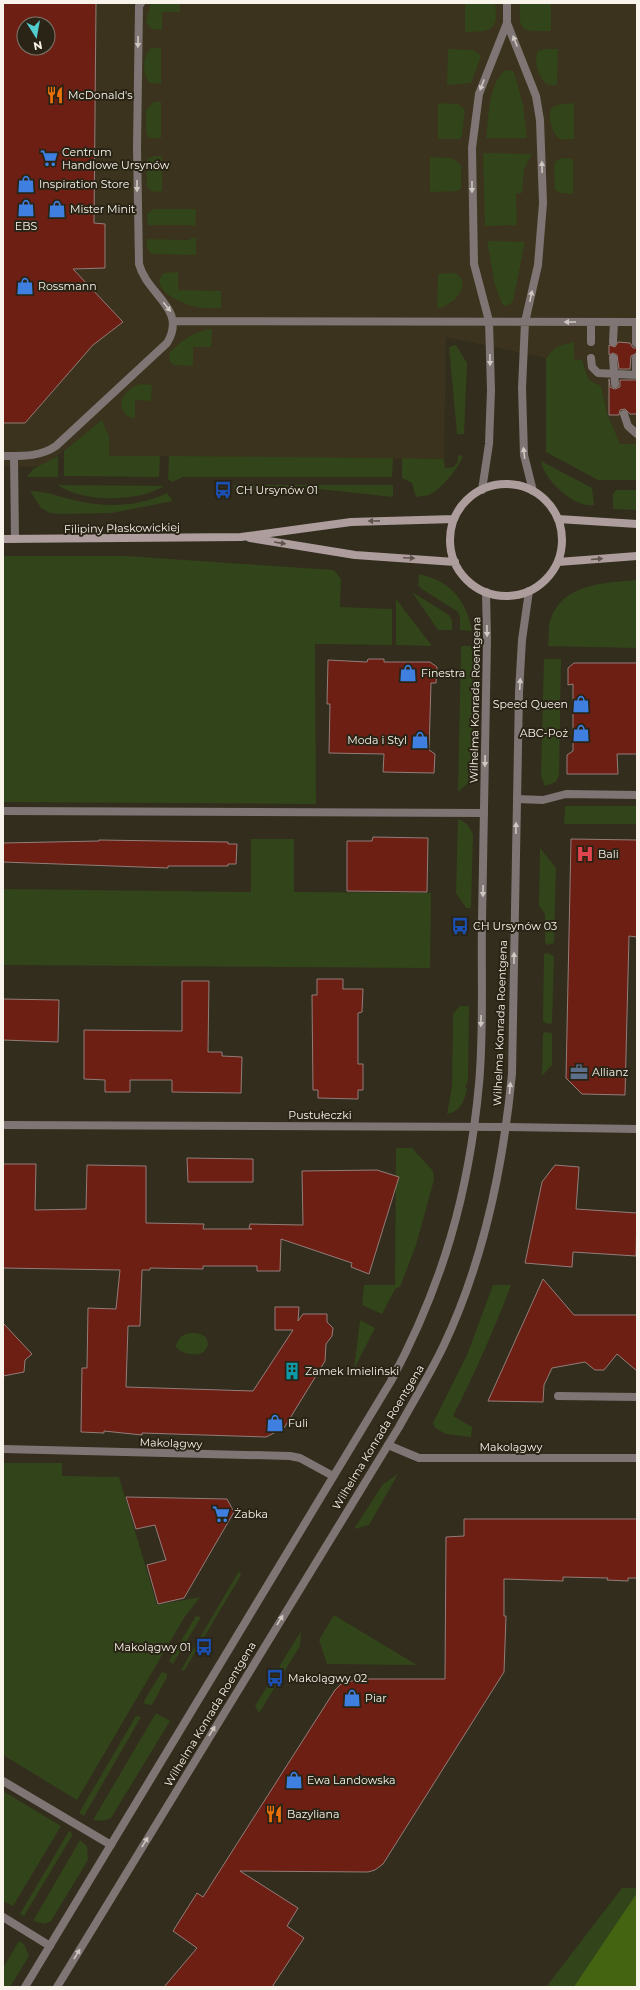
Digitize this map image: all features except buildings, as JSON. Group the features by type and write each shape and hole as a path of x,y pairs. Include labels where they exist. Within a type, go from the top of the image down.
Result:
{"main road":[{"path":"508,484 533,491 548,503 558,519 562,534 562,548 558,562 541,584 528,591 512,595 495,595 473,585 463,575 455,562 450,540 454,519 466,502 482,490 495,485 508,484"},
{"name":"Filipiny Płaskowickiej","path":"3,539 241,537 351,522 454,519"},
{"path":"558,519 637,524"},
{"name":"Filipiny Płaskowickiej","path":"241,537 355,555 455,562"},
{"path":"558,562 637,556"}],"street":[{"path":"3,456 43,453 56,446 167,343 172,335 174,321 171,312 144,279 139,264 138,94 139,6 141,3"},
{"path":"482,490 488,444 491,390 489,321 474,264 472,148 479,94 507,23 507,3"},
{"path":"507,23 536,96 540,120 542,218 538,265 525,322 522,388 523,444 527,472 533,491"},
{"path":"174,321 636,322 636,343"},
{"path":"591,322 591,342"},
{"path":"613,342 614,322"},
{"path":"591,358 592,367 596,372 613,375 636,375 636,358"},
{"path":"613,358 613,375 615,384"},
{"path":"624,414 628,426 637,434"},
{"path":"14,456 15,539"},
{"name":"Wilhelma Konrada Roentgena","path":"57,1987 388,1445 443,1346 468,1287 488,1222 506,1127 512,1074 517,799 522,640 528,591"},
{"name":"Wilhelma Konrada Roentgena","path":"25,1987 391,1380 426,1310 456,1223 470,1159 479,1082 481,1039 486,592"},
{"path":"517,799 543,800 566,794 637,795"},
{"path":"3,811 484,813"},
{"name":"Pustułeczki","path":"3,1125 637,1129"},
{"path":"558,1396 637,1397"},
{"name":"Makolągwy","path":"388,1445 419,1458 637,1458"},
{"name":"Makolągwy","path":"3,1449 290,1456 300,1458 333,1476"},
{"path":"3,1781 111,1845"},
{"path":"3,1917 50,1946"}],"shaded area":[{"name":"Centrum Handlowe Ursynów","path":"3,3 637,3 637,444 620,444 607,413 601,386 589,380 584,364 552,351 546,358 446,337 444,459 109,456 109,436 102,420 64,451 41,467 3,466"}],"green space":[{"path":"151,3 180,3 180,12 162,12 162,30 152,29 146,23"},
{"path":"465,3 495,3 496,20 494,25 487,30 465,32"},
{"path":"520,3 551,3 551,31 534,31 524,29 520,20"},
{"path":"151,48 161,48 161,84 150,83 147,80 144,71 146,56"},
{"path":"448,49 474,50 481,56 471,83 447,85"},
{"path":"544,49 558,49 557,85 548,85 542,79 538,70 536,59 538,51"},
{"path":"505,70 514,72 523,105 527,138 486,138 492,93 499,76"},
{"path":"154,102 161,102 161,138 149,138 146,133 146,110"},
{"path":"438,103 458,104 465,110 462,136 460,139 438,139"},
{"path":"574,103 574,139 564,140 556,136 552,128 550,113 553,107"},
{"path":"483,153 532,154 524,169 522,193 516,193 517,225 485,226"},
{"path":"153,156 162,156 162,191 153,192 147,187 146,160"},
{"path":"430,157 452,158 461,165 461,188 459,191 430,192"},
{"path":"562,158 573,159 573,194 561,193 555,190 554,164 557,160"},
{"path":"153,209 196,209 195,227 191,225 148,225 147,214"},
{"path":"196,237 196,255 151,254 147,248 147,239 188,240"},
{"path":"487,241 525,242 513,301 509,305 504,306 502,304 495,285"},
{"path":"178,272 178,290 221,291 221,308 196,307 183,303 163,290 160,285 160,279 164,273"},
{"path":"454,273 460,276 462,279 462,287 454,300 437,309 438,274"},
{"path":"212,329 211,347 193,347 193,366 174,365 170,362 169,353 188,337"},
{"path":"574,342 574,359 582,360 589,380 601,386 607,413 620,444 637,444 637,480 598,480 546,452 546,358 556,347"},
{"path":"456,345 467,363 464,434 457,434 449,347"},
{"path":"140,384 152,385 151,401 135,400 135,419 123,412 121,407 124,396 128,391"},
{"path":"102,420 109,436 109,456 160,456 159,477 64,476 64,451"},
{"path":"458,455 463,456 454,472 439,488 429,495 416,497 412,483 402,478 402,458 444,459 445,468 454,467 458,461"},
{"path":"58,456 58,477 27,477 33,469"},
{"path":"169,456 393,458 392,477 183,477 172,482 168,479"},
{"path":"541,461 592,488 594,505 586,505 569,498 547,476"},
{"path":"58,485 164,486 140,495 111,498 82,495 69,491"},
{"path":"234,485 393,485 393,497 309,488 234,490"},
{"path":"616,490 637,490 637,510 613,509 613,494"},
{"path":"30,491 48,493 86,503 110,505 122,505 145,501 167,493 173,501 112,513 60,514 50,513 41,508"},
{"path":"3,556 125,556 334,570 341,579 340,607 392,609 392,645 315,644 316,804 3,802"},
{"path":"419,574 440,581 455,593 466,610 472,631 460,630 460,617 458,612 418,585"},
{"path":"637,580 637,648 548,646 550,621 556,608 564,599 574,592 586,587 611,582"},
{"path":"412,592 449,615 452,620 452,630 438,630"},
{"path":"396,599 432,646 396,645"},
{"path":"461,646 473,646 472,774 468,783 458,792"},
{"path":"544,659 561,659 559,775 556,782 545,786 541,776"},
{"path":"565,806 637,806 637,824 564,824"},
{"path":"458,819 467,825 473,834 471,908 466,908 456,893"},
{"path":"251,839 294,839 294,892 431,893 430,968 3,965 3,889 251,892"},
{"path":"540,848 556,868 554,943 547,945 545,942 545,914 539,906"},
{"path":"547,953 554,956 551,1024 543,1021 544,954"},
{"path":"460,1006 469,1006 468,1080 465,1087 467,1089 465,1098 459,1108 452,1113 447,1114 452,1087 453,1014"},
{"path":"545,1032 552,1033 552,1065 542,1076 543,1034"},
{"path":"396,1148 412,1148 433,1171 434,1180 416,1245 400,1287 395,1289 382,1314 362,1305 364,1285 395,1285"},
{"path":"493,1285 511,1285 484,1351 453,1416 472,1427 471,1437 446,1434 435,1428 433,1423 467,1355"},
{"path":"360,1320 375,1328 354,1369"},
{"path":"191,1333 203,1335 207,1339 208,1345 204,1352 189,1354 182,1352 176,1347 181,1337 185,1334"},
{"path":"3,1463 62,1463 62,1476 119,1477 157,1605 200,1597 184,1618 77,1800 3,1755"},
{"path":"398,1474 369,1525 354,1529 383,1484"},
{"path":"239,1571 241,1575 184,1671 181,1670"},
{"path":"334,1615 417,1665 327,1664 319,1640"},
{"path":"196,1616 201,1617 173,1664 169,1661"},
{"path":"301,1631 300,1646 259,1713 255,1706 268,1685 272,1688 284,1670 279,1667"},
{"path":"164,1672 167,1674 167,1677 152,1705 145,1704 144,1701 161,1673"},
{"path":"156,1713 170,1721 111,1818 103,1821 93,1820"},
{"path":"136,1716 141,1717 84,1816 79,1813"},
{"path":"3,1791 61,1826 13,1906 3,1901"},
{"path":"69,1831 73,1834 24,1916 20,1914"},
{"path":"80,1840 87,1846 88,1860 51,1921 45,1924 33,1921"},
{"path":"622,1888 637,1888 637,1987 546,1987"},
{"path":"637,1893 637,1987 574,1987"},
{"path":"19,1941 24,1944 29,1956 10,1987 3,1987 3,1968"}],"place":[{"name":"McDonald's","path":"55,95"},
{"name":"Centrum Handlowe Ursynów","path":"49,158"},
{"name":"Inspiration Store","path":"26,184"},
{"name":"EBS","path":"26,208"},
{"name":"Mister Minit","path":"57,209"},
{"name":"Rossmann","path":"25,286"},
{"name":"CH Ursynów 01","path":"223,490"},
{"name":"Finestra","path":"408,673"},
{"name":"Speed Queen","path":"581,704"},
{"name":"ABC-Poż","path":"581,733"},
{"name":"Moda i Styl","path":"420,740"},
{"name":"Bali","path":"585,854"},
{"name":"CH Ursynów 03","path":"460,926"},
{"name":"Allianz","path":"579,1072"},
{"name":"Zamek Imieliński","path":"292,1371"},
{"name":"Fuli","path":"275,1423"},
{"name":"Żabka","path":"221,1514"},
{"name":"Makolągwy 01","path":"204,1647"},
{"name":"Makolągwy 02","path":"275,1678"},
{"name":"Piar","path":"352,1698"},
{"name":"Ewa Landowska","path":"294,1780"},
{"name":"Bazyliana","path":"274,1814"}]}
